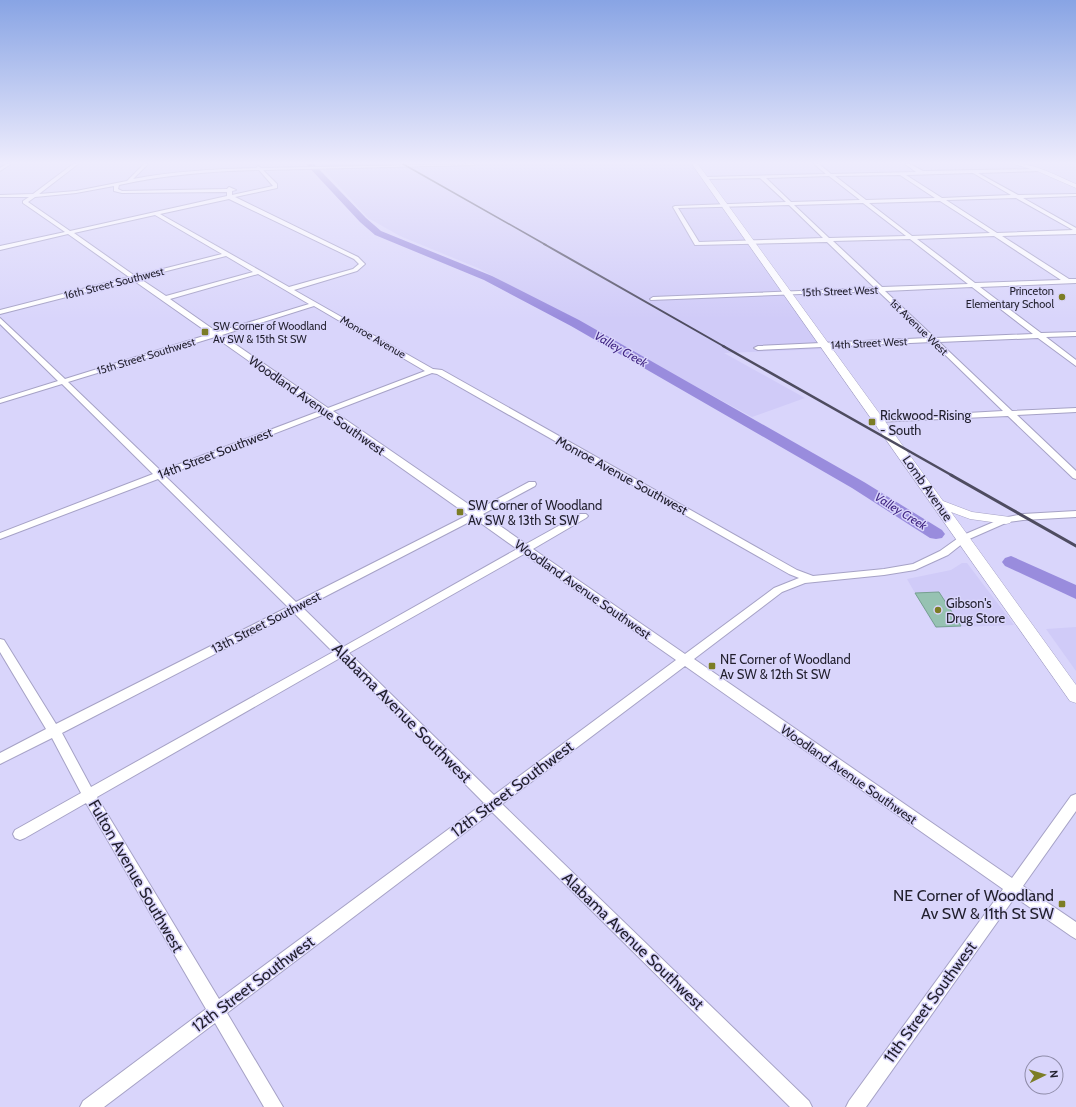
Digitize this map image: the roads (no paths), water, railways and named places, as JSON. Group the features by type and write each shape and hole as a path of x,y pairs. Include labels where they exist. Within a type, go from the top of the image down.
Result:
{"main road":[{"name":"Lomb Avenue","path":"732,216 964,538 1076,697"},
{"path":"939,504 970,515 1006,520"}],"street":[{"name":"Woodland Avenue Southwest","path":"44,216 1076,931"},
{"path":"0,248 143,216"},
{"path":"160,216 315,304"},
{"path":"269,216 360,260 362,264 355,270 290,289"},
{"path":"680,216 696,244 1076,231"},
{"name":"1st Avenue West","path":"801,216 1076,476"},
{"path":"882,216 1076,364"},
{"path":"966,216 1076,287"},
{"path":"1049,216 1076,231"},
{"name":"16th Street Southwest","path":"0,312 227,254"},
{"path":"163,299 258,272"},
{"name":"15th Street West","path":"652,299 1076,281"},
{"name":"15th Street Southwest","path":"0,402 315,304"},
{"name":"Monroe Avenue","path":"315,304 431,371"},
{"name":"Alabama Avenue Southwest","path":"0,320 342,653 493,804 803,1107"},
{"name":"14th Street West","path":"758,348 1076,334"},
{"name":"14th Street Southwest","path":"0,536 431,371"},
{"name":"Monroe Avenue Southwest","path":"431,371 439,372 793,572 813,579"},
{"path":"878,420 1076,410"},
{"name":"13th Street Southwest","path":"0,759 532,484"},
{"name":"12th Street Southwest","path":"89,1107 778,590 793,583 813,579 884,572 915,567 944,553 964,538 1006,520 1023,517 1076,514"},
{"path":"20,834 583,516"},
{"name":"Fulton Avenue Southwest","path":"0,643 54,731 89,796 274,1107"},
{"name":"11th Street Southwest","path":"855,1107 1076,800"}],"waterway":[{"name":"Valley Creek","path":"359,216 378,233 488,278 575,323 858,485 936,534"},
{"name":"Valley Creek","path":"1011,562 1076,593"}],"railway":[{"path":"494,216 546,245"},
{"path":"544,244 725,347"},
{"path":"723,346 953,476"},
{"path":"951,475 1076,546"}],"place":[{"name":"Princeton Elementary School","path":"1062,297"},
{"name":"SW Corner of Woodland Av SW & 15th St SW","path":"205,332"},
{"name":"Rickwood-Rising - South","path":"872,422"},
{"name":"SW Corner of Woodland Av SW & 13th St SW","path":"460,512"},
{"name":"Gibson's Drug Store","path":"938,610"},
{"name":"NE Corner of Woodland Av SW & 12th St SW","path":"712,666"},
{"name":"NE Corner of Woodland Av SW & 11th St SW","path":"1062,904"}]}
